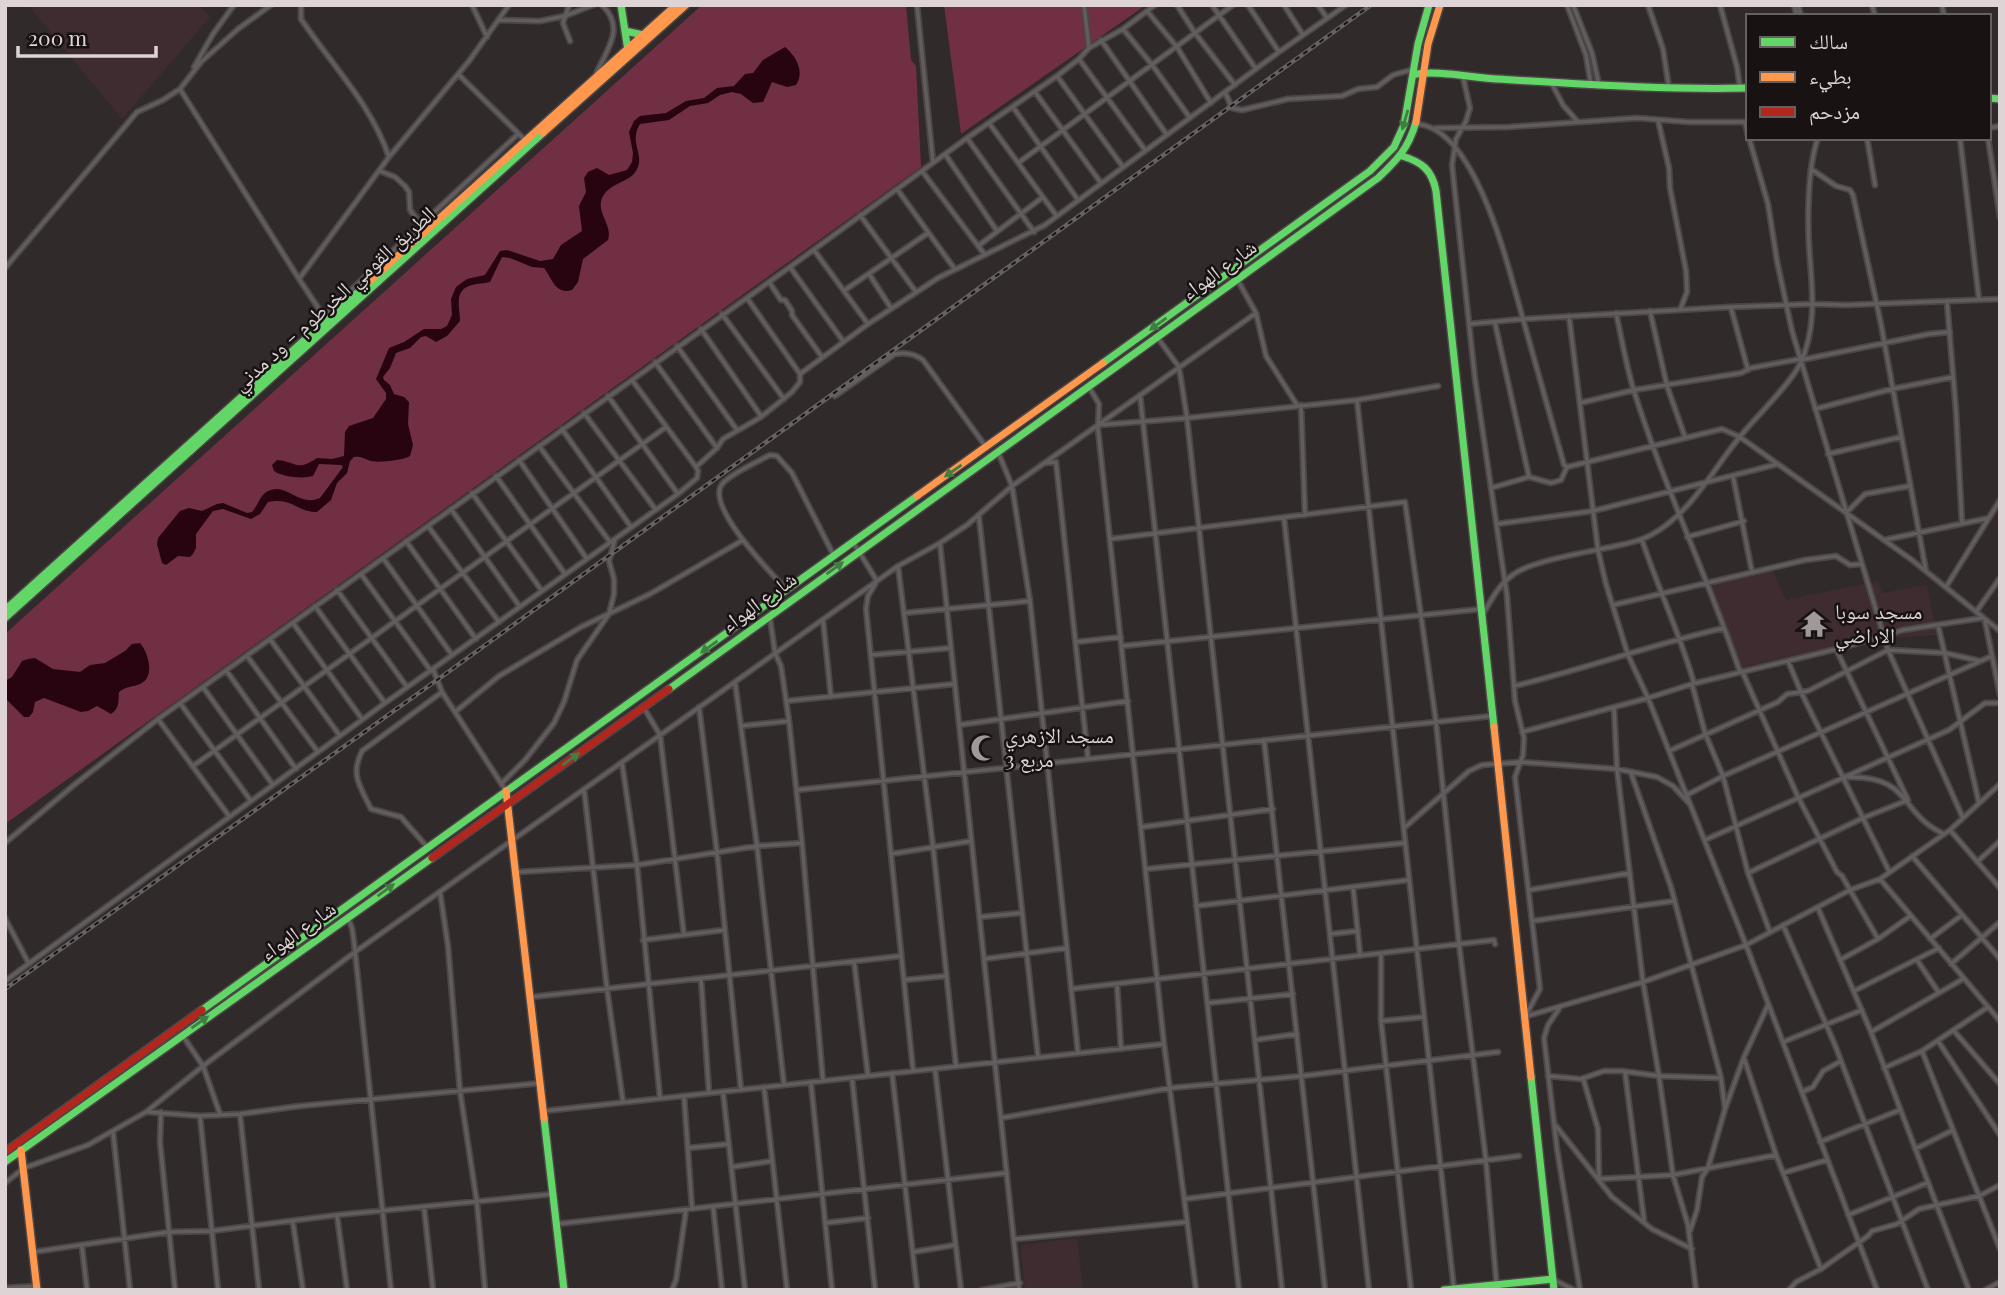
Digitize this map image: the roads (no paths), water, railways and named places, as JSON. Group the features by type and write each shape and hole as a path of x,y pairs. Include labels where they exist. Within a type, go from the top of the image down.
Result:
{"main road":[{"path":"621,5 629,52"},
{"name":"الطريق القومي الخرطوم - ود مدني","path":"5,618 327,320 629,52 643,35 676,5"},
{"name":"الطريق القومي الخرطوم - ود مدني","path":"5,610 594,79 686,5"},
{"name":"شارع الهواء","path":"5,1152 1383,160 1394,147 1404,125 1423,22 1429,5"},
{"name":"شارع الهواء","path":"5,1162 644,707 1378,178 1402,156 1416,124 1428,44 1440,5"},
{"path":"625,31 643,35"},
{"path":"1413,72 1595,85 1744,88"},
{"path":"1402,156 1420,161 1431,170 1433,176 1554,1290"},
{"path":"506,791 564,1290"},
{"path":"21,1150 37,1288"},
{"path":"1444,1290 1497,1287 1553,1279"}],"street":[{"path":"5,268 137,112 180,89 234,5"},
{"path":"189,74 238,29 271,5"},
{"path":"301,5 300,19 364,106 378,129 389,158"},
{"path":"472,5 487,37"},
{"path":"299,279 379,171 487,37 509,5"},
{"path":"569,5 564,28 570,41"},
{"path":"498,20 540,21 565,16 593,5"},
{"path":"594,79 614,32 613,19 602,5"},
{"path":"917,5 933,162"},
{"path":"1084,5 1089,48"},
{"path":"5,843 158,719 933,162 1035,92 1079,59 1089,48 1155,5"},
{"path":"1177,5 1235,85"},
{"path":"1212,5 1256,69"},
{"path":"1018,163 1233,5"},
{"path":"1248,5 1279,52"},
{"path":"1284,5 1303,35"},
{"path":"1318,5 1328,18"},
{"path":"696,467 723,439 761,416 798,386 800,374 844,341 954,268 1034,232 1346,5"},
{"path":"1567,5 1595,85"},
{"path":"1573,5 1592,53 1595,85"},
{"path":"1648,5 1663,49 1669,88"},
{"path":"1720,5 1744,88"},
{"path":"1147,11 1177,47 1211,103"},
{"path":"1122,29 1153,66 1190,118"},
{"path":"1101,40 1167,135"},
{"path":"1079,59 1145,150"},
{"path":"1225,92 1232,108 1242,110 1288,99 1342,96 1358,89 1377,87 1393,75 1413,72"},
{"path":"458,74 526,141"},
{"path":"1057,76 1123,167"},
{"path":"1463,77 1470,108 1454,148 1453,181 1469,324 1497,524 1514,686 1522,732 1523,755 1515,777 1540,989 1525,1017"},
{"path":"1552,82 1563,106 1578,122"},
{"path":"180,89 327,320 421,223 518,134"},
{"path":"1035,92 1101,183"},
{"path":"1013,107 1078,200"},
{"path":"1416,124 1436,128 1509,127 1617,119 1746,122"},
{"path":"1657,120 1669,168 1686,271 1686,292 1679,310"},
{"path":"989,123 1056,215"},
{"path":"1436,128 1471,168 1484,194 1523,319 1554,432 1567,467"},
{"path":"967,138 1034,232"},
{"path":"1749,140 1768,204 1786,306 1888,650 1963,818"},
{"path":"1122,646 1421,615 1481,613 1504,582 1522,568 1642,540 1653,534 1678,514 1801,361 1809,335 1813,304 1810,246 1811,169 1818,140"},
{"path":"1867,140 1875,185"},
{"path":"1960,140 1979,300"},
{"path":"1988,140 2000,217"},
{"path":"945,154 997,231"},
{"path":"1811,169 1836,186 1850,190 1877,304 1926,572"},
{"path":"379,171 395,177 405,186 409,192 410,209 426,231"},
{"path":"922,172 985,256"},
{"path":"897,189 954,268"},
{"path":"978,246 1043,197"},
{"path":"860,215 916,292"},
{"path":"845,290 928,233"},
{"path":"814,250 868,324"},
{"path":"790,267 844,341"},
{"path":"869,274 891,308"},
{"path":"1237,279 1256,313 1266,356 1299,405 1305,515"},
{"path":"769,282 781,300 785,300 822,357"},
{"path":"747,298 800,374"},
{"path":"1469,324 1730,307 1813,304 1846,306 2000,299"},
{"path":"1947,302 1962,523"},
{"path":"1730,307 1748,370"},
{"path":"1650,311 1667,386 1685,437"},
{"path":"5,1183 24,1168 88,1145 146,1112 202,1066 355,952 898,566 940,543 979,516 1012,486 1256,313"},
{"path":"1616,313 1634,390 1678,514 1741,672 1798,797 1837,873 1842,876 1878,939"},
{"path":"722,314 783,398"},
{"path":"1569,316 1598,550 1628,655 1648,698 1746,945 1877,1290"},
{"path":"1495,323 1529,477"},
{"path":"701,328 761,416"},
{"path":"1580,403 1634,390 1741,373 1950,332"},
{"path":"1157,337 1179,367 1187,418 1282,1290"},
{"path":"677,346 738,431"},
{"path":"835,396 895,354 904,352 915,355 923,360 986,447"},
{"path":"655,362 717,448"},
{"path":"1815,409 1892,388 1954,377"},
{"path":"5,981 697,478 696,467 632,380"},
{"path":"1098,425 1357,400 1438,386"},
{"path":"1089,387 1099,404 1098,425 1164,1044 1196,1290"},
{"path":"1140,395 1239,1290"},
{"path":"608,396 678,494"},
{"path":"1357,400 1454,1289"},
{"path":"584,413 656,510"},
{"path":"193,766 666,427"},
{"path":"562,429 631,527"},
{"path":"1567,467 1722,429 1740,437 1884,540 2000,631"},
{"path":"1828,454 1901,437"},
{"path":"539,446 610,542"},
{"path":"998,452 1012,486 1030,601 1078,1053"},
{"path":"787,590 743,540 718,497 718,491 724,482 773,455 780,458 792,474 834,556"},
{"path":"519,460 587,559"},
{"path":"1044,463 1056,462 1088,759"},
{"path":"1497,524 1593,511 1778,464"},
{"path":"1491,488 1529,477 1557,483 1567,467"},
{"path":"496,476 565,574"},
{"path":"1733,476 1752,572"},
{"path":"1846,513 1865,494 1910,486"},
{"path":"472,493 542,591"},
{"path":"1946,587 2000,500"},
{"path":"1110,539 1405,502 1436,722 1459,944 1486,1161 1497,1287"},
{"path":"451,509 520,607"},
{"path":"979,516 1038,1058"},
{"path":"1884,540 1989,517"},
{"path":"1284,518 1369,1290"},
{"path":"1687,537 1744,521"},
{"path":"428,526 499,622"},
{"path":"502,783 525,760 554,723 578,660 609,614 614,594 609,561 615,539"},
{"path":"454,712 499,676 581,627 650,594 743,540"},
{"path":"1642,540 1660,592 1681,638 1705,733 1723,776 1748,873 1770,932"},
{"path":"405,541 476,639"},
{"path":"853,542 877,581"},
{"path":"940,543 1019,1290"},
{"path":"1613,605 1805,560 1836,556 1850,565 1862,564"},
{"path":"383,558 452,656"},
{"path":"898,566 933,846 956,1066"},
{"path":"361,574 432,670 454,712 506,791"},
{"path":"1976,612 2000,578"},
{"path":"877,581 868,596 866,609 913,1070"},
{"path":"337,590 407,687"},
{"path":"904,613 1030,601"},
{"path":"316,606 385,703"},
{"path":"769,617 775,653 781,666 789,721 823,1081"},
{"path":"1522,732 1614,708 1693,683 1903,630 1984,618"},
{"path":"1984,618 2000,695"},
{"path":"823,620 831,697"},
{"path":"293,623 362,719"},
{"path":"1938,625 1979,803"},
{"path":"1514,686 1724,628"},
{"path":"1076,642 1121,637"},
{"path":"270,639 340,736"},
{"path":"871,655 951,648"},
{"path":"1836,649 1908,800 1922,820 1944,834"},
{"path":"1669,751 1778,702 1787,694 1808,691 1888,650 1945,653 1980,661"},
{"path":"247,656 318,752"},
{"path":"1687,795 1723,776 1992,656"},
{"path":"1788,661 1889,871"},
{"path":"226,670 296,769"},
{"path":"735,682 785,1085"},
{"path":"786,701 954,684"},
{"path":"203,687 273,785"},
{"path":"428,848 401,817 371,809 355,774 362,751 442,692"},
{"path":"958,725 1128,701"},
{"path":"180,703 251,801"},
{"path":"1704,840 1949,730 1985,703 2000,703"},
{"path":"644,707 660,735 684,935"},
{"path":"699,707 741,1090"},
{"path":"1614,708 1617,769 1643,982 1673,1175 1689,1233 1696,1290"},
{"path":"797,790 1492,716"},
{"path":"158,719 229,816"},
{"path":"741,726 789,721"},
{"path":"1264,740 1325,1290"},
{"path":"622,762 637,865 660,1098"},
{"path":"1404,828 1474,768 1497,763 1521,762 1617,769 1631,774 1657,777 1673,786 1690,804"},
{"path":"1631,774 1671,887 1721,1078 1725,1109"},
{"path":"1843,777 1860,776 1881,780 1908,800"},
{"path":"1525,1017 1643,982 1746,945 1850,890 1880,879 1950,830 2000,784"},
{"path":"584,789 622,1102"},
{"path":"1748,873 1863,818 1908,800"},
{"path":"1142,827 1273,809"},
{"path":"1950,830 2000,888"},
{"path":"891,854 971,841"},
{"path":"1977,862 2000,841"},
{"path":"1146,869 1405,843"},
{"path":"517,872 637,865 757,846 802,844"},
{"path":"1912,856 2000,959"},
{"path":"1529,890 1630,873"},
{"path":"1880,879 2000,1021"},
{"path":"1196,906 1409,880"},
{"path":"1353,887 1360,955"},
{"path":"440,892 448,946 460,1091 477,1203 485,1290"},
{"path":"1532,921 1674,901"},
{"path":"1818,907 1871,1032 1969,1290"},
{"path":"980,917 1021,913"},
{"path":"1930,939 1962,915"},
{"path":"1840,961 1910,916"},
{"path":"5,918 29,964"},
{"path":"348,918 355,952 391,1290"},
{"path":"1951,964 2000,922"},
{"path":"1783,925 1841,1061 1928,1290"},
{"path":"643,940 724,930"},
{"path":"1330,934 1358,931"},
{"path":"1071,989 1494,940 1495,944"},
{"path":"984,958 1067,948"},
{"path":"1854,991 1939,948"},
{"path":"1381,953 1381,1021 1385,1066 1411,1290"},
{"path":"531,998 901,956"},
{"path":"1917,959 1939,993"},
{"path":"854,961 868,1076"},
{"path":"904,980 946,976"},
{"path":"701,978 709,1093"},
{"path":"1871,1032 1963,979"},
{"path":"1117,983 1121,1049"},
{"path":"1207,1003 1293,995"},
{"path":"1563,1005 1548,1025 1544,1038 1554,1125 1580,1290"},
{"path":"1689,1233 1697,1210 1702,1177 1708,1168 1725,1109 1744,1057 1769,1005"},
{"path":"1884,1068 1922,1051 1988,1007"},
{"path":"1783,1042 1862,1010"},
{"path":"1381,1021 1424,1017"},
{"path":"1954,1031 2000,1084"},
{"path":"1255,1040 1297,1034"},
{"path":"182,1035 202,1066 219,1114"},
{"path":"1938,1041 2000,1135"},
{"path":"544,1111 1164,1044"},
{"path":"1922,1051 2000,1250"},
{"path":"1001,1118 1170,1088 1302,1076 1498,1052"},
{"path":"1744,1057 1776,1155 1821,1269"},
{"path":"1802,1092 1814,1087 1823,1071 1841,1061"},
{"path":"935,1069 961,1290"},
{"path":"1548,1076 1583,1078 1604,1071 1625,1071 1659,1076 1721,1078"},
{"path":"1625,1071 1644,1222"},
{"path":"892,1073 917,1290"},
{"path":"852,1078 875,1290"},
{"path":"1583,1078 1598,1129 1599,1179"},
{"path":"811,1082 832,1290"},
{"path":"146,1112 200,1116 240,1115 370,1099 541,1083"},
{"path":"764,1087 787,1290"},
{"path":"723,1091 745,1290"},
{"path":"684,1096 692,1208"},
{"path":"1821,1142 1900,1110"},
{"path":"161,1112 160,1142 175,1290"},
{"path":"240,1115 260,1290"},
{"path":"200,1116 218,1290"},
{"path":"1554,1125 1612,1197 1652,1229 1692,1249"},
{"path":"1915,1149 1953,1130"},
{"path":"113,1131 130,1290"},
{"path":"688,1147 729,1144"},
{"path":"1599,1179 1673,1175 1776,1155"},
{"path":"1184,1199 1519,1156"},
{"path":"1783,1173 1827,1160"},
{"path":"732,1167 772,1161"},
{"path":"556,1224 1007,1173"},
{"path":"1848,1214 1928,1182"},
{"path":"1789,1290 1796,1282 1821,1269 1872,1231 1902,1220 1919,1209 1979,1196 2000,1185"},
{"path":"33,1252 169,1231 212,1231 383,1210 553,1194"},
{"path":"713,1206 722,1290"},
{"path":"424,1207 433,1290"},
{"path":"672,1290 676,1280 686,1210"},
{"path":"337,1215 347,1290"},
{"path":"825,1223 868,1218"},
{"path":"293,1222 303,1290"},
{"path":"1014,1239 1187,1222"},
{"path":"1994,1234 2000,1231"},
{"path":"913,1252 956,1245"},
{"path":"82,1246 87,1290"},
{"path":"1553,1279 1574,1290"},
{"path":"1985,1290 2000,1282"},
{"path":"982,1290 1020,1283"},
{"path":"5,1288 37,1288"}],"railway":[{"path":"5,989 1371,5"}],"place":[{"name":"مسجد سوبا الاراضي","path":"1814,624"},
{"name":"مسجد الازهري مربع 3","path":"984,748"}]}
